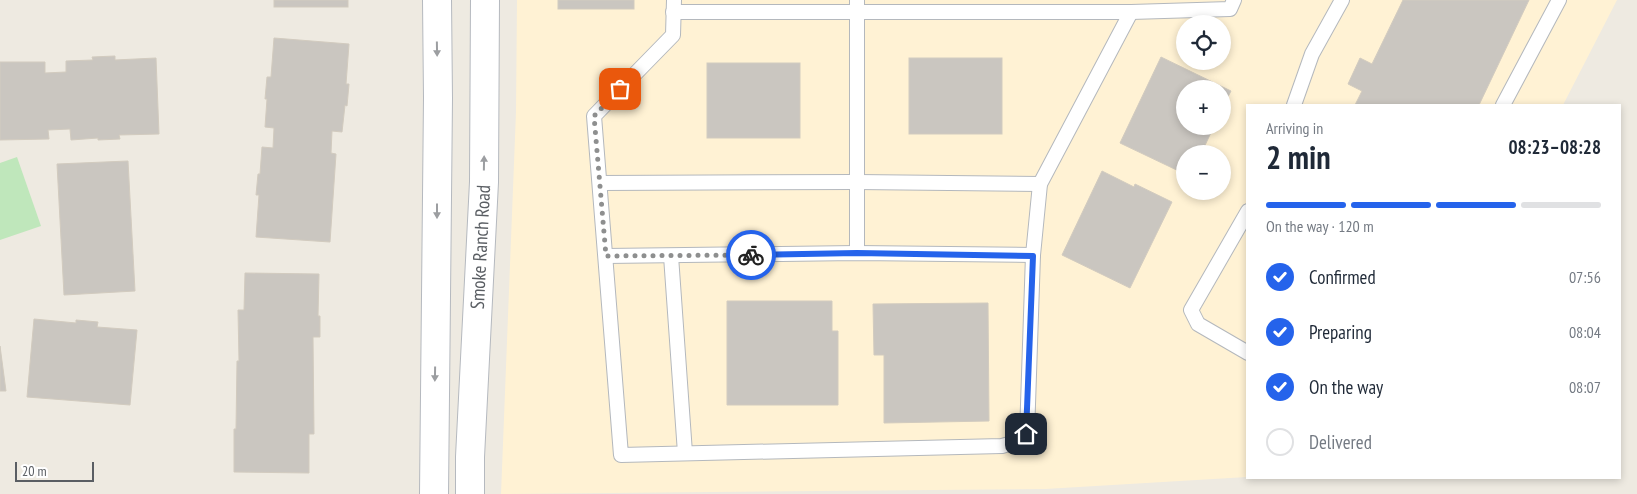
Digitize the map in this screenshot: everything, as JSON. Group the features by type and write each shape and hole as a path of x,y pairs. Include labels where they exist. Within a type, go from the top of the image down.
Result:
{"main road":[{"path":"434,494 438,108 437,0"},
{"name":"Smoke Ranch Road","path":"470,494 470,457 484,182 485,0"}],"lane":[{"path":"1131,12 1040,184 1033,256 1026,434 1016,442 1002,446 621,454 594,116 673,35 674,6 857,6 1131,12 1162,6 1230,9 1234,0"},
{"path":"1294,104 1312,54 1342,0"},
{"path":"1504,104 1559,0"},
{"path":"857,6 857,253"},
{"path":"600,183 857,182 1040,184"},
{"path":"1246,215 1192,310 1198,324 1246,352"},
{"path":"606,256 857,253 1033,256"},
{"path":"671,256 685,453"}],"shaded area":[{"path":"517,0 1617,0 1564,104 1246,104 1246,477 1045,489 501,494 516,112"}],"green space":[{"path":"17,157 41,226 0,240 0,163"}],"building":[{"path":"274,0 348,0 348,7 274,7"},
{"path":"558,0 634,0 634,9 558,9"},
{"path":"1403,0 1529,0 1479,104 1356,104 1362,91 1348,84 1360,58 1372,64"},
{"path":"274,38 349,44 346,84 349,84 342,132 332,131 331,153 336,154 330,242 256,237 259,195 256,195 262,147 273,148 274,128 265,127 267,99 265,99 267,77 271,77"},
{"path":"115,56 115,60 156,58 159,134 119,135 120,139 71,140 70,129 48,130 49,139 0,140 0,62 45,62 45,73 66,72 66,61 93,60 92,57"},
{"path":"1161,57 1176,64 1176,70 1188,70 1208,80 1176,80 1176,135 1210,135 1205,145 1176,145 1176,170 1120,143"},
{"path":"909,58 1002,58 1002,134 909,134"},
{"path":"707,63 800,63 800,138 707,138"},
{"path":"128,161 135,291 64,295 57,164"},
{"path":"1102,171 1134,187 1135,184 1172,202 1130,288 1062,255"},
{"path":"245,273 319,274 318,316 320,316 320,337 313,337 314,434 309,434 309,473 234,472 237,361 239,361 238,310 244,310"},
{"path":"727,301 832,301 832,331 838,331 838,405 727,405"},
{"path":"988,303 989,421 884,423 884,355 874,355 873,304"},
{"path":"34,319 76,323 76,320 98,322 97,327 137,330 130,405 27,397"},
{"path":"0,346 6,391 0,391"}],"way so far":[{"path":"620,89 594,116 606,256 751,255"}],"route":[{"path":"751,255 857,253 1033,256 1026,434"}]}
